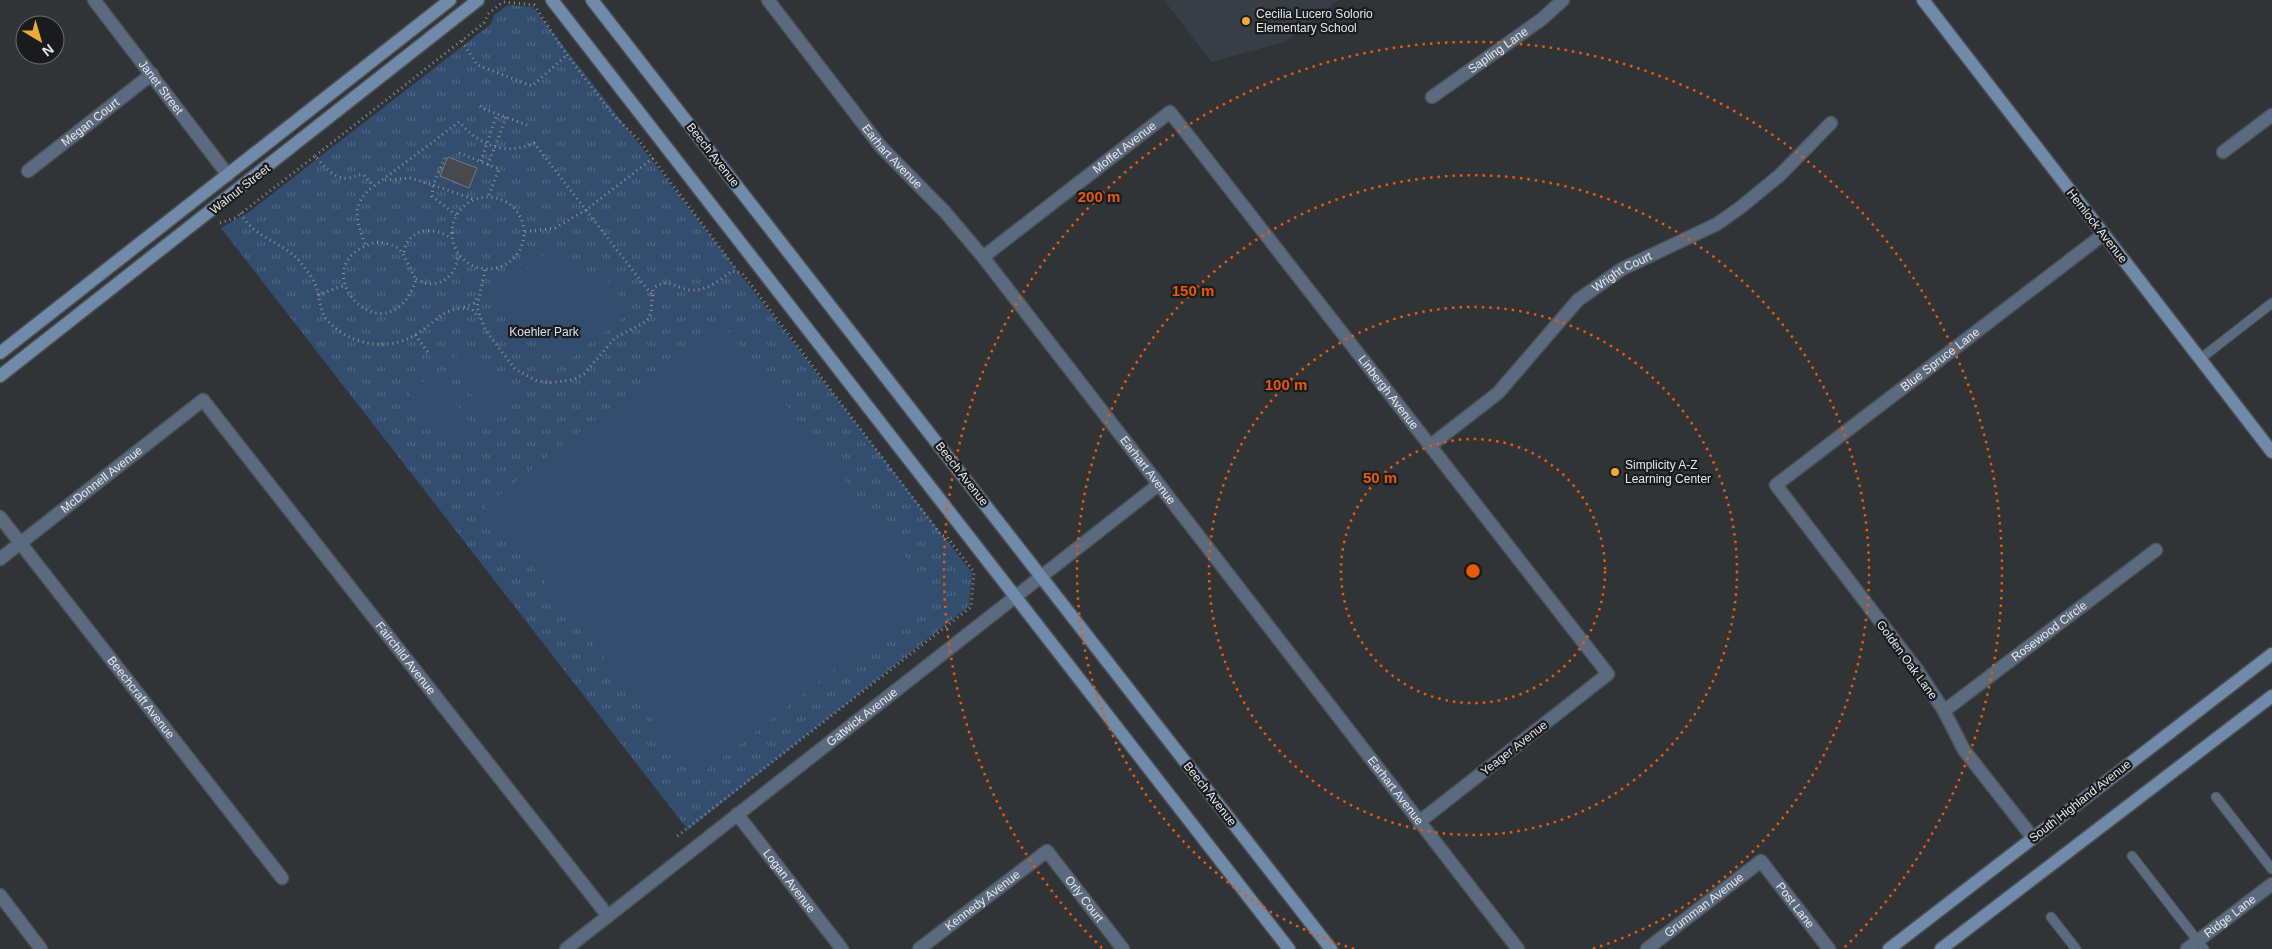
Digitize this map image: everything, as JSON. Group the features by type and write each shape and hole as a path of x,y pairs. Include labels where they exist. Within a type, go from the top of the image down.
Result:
{"street":[{"name":"Janet Street","path":"94,0 228,175"},
{"name":"Walnut Street","path":"0,353 450,0"},
{"name":"Walnut Street","path":"0,376 478,0"},
{"path":"552,0 1289,949"},
{"name":"Beech Avenue","path":"592,0 1331,949"},
{"name":"Earhart Avenue","path":"768,0 881,147 945,212 983,257 1518,949"},
{"name":"Sapling Lane","path":"1432,97 1542,19 1563,0"},
{"name":"Hemlock Avenue","path":"1923,0 2272,452"},
{"name":"Megan Court","path":"28,171 152,74"},
{"name":"Moffet Avenue","path":"983,257 1170,112"},
{"name":"Linbergh Avenue","path":"1170,112 1608,674"},
{"path":"2223,152 2272,115"},
{"name":"Wright Court","path":"1431,445 1498,393 1578,300 1622,269 1717,224 1780,175 1831,123"},
{"name":"Blue Spruce Lane","path":"1776,485 2104,234"},
{"name":"McDonnell Avenue","path":"0,559 203,400"},
{"name":"Fairchild Avenue","path":"203,400 608,916"},
{"name":"Gatwick Avenue","path":"566,949 1040,575 1158,485"},
{"name":"Golden Oak Lane","path":"1776,485 1918,671 1944,711 1964,750 2033,838"},
{"name":"Beechcraft Avenue","path":"0,517 282,878"},
{"name":"Rosewood Circle","path":"1944,711 2156,550"},
{"name":"South Highland Avenue","path":"1889,949 2272,654"},
{"name":"Yeager Avenue","path":"1419,822 1608,674"},
{"path":"1941,949 2272,696"},
{"name":"Logan Avenue","path":"737,814 842,949"},
{"name":"Kennedy Avenue","path":"918,949 1046,851"},
{"name":"Orly Court","path":"1046,851 1123,949"},
{"name":"Grumman Avenue","path":"1647,949 1761,861"},
{"name":"Post Lane","path":"1761,861 1829,949"},
{"name":"Ridge Lane","path":"2187,949 2201,945 2272,884"},
{"path":"0,896 41,949"}],"lane":[{"path":"2200,359 2272,303"},
{"path":"2216,796 2272,869"},
{"path":"2132,856 2201,945"},
{"path":"2051,917 2076,949"}],"path":[{"path":"212,228 241,212 315,156 462,41 484,23 488,14 504,2 534,5 567,55 614,116 638,139 737,271 742,273 813,364 823,382 941,534 947,538 974,572 971,607 676,837"},
{"path":"462,41 477,65 532,86 567,55"},
{"path":"480,106 527,125"},
{"path":"481,162 497,114"},
{"path":"488,164 506,117"},
{"path":"365,244 358,226 356,208 369,190 459,122 473,137 495,147 516,149 534,143 652,294 653,304 647,321 615,338 584,374 560,382 537,381 515,369 472,309 463,308"},
{"path":"459,153 499,169 488,197"},
{"path":"315,156 328,170 339,177 364,175 374,186"},
{"path":"444,158 433,185 432,196 456,216"},
{"path":"524,232 554,228 586,210 653,158"},
{"path":"379,182 389,178 410,178 474,200"},
{"path":"451,239 456,216 464,206 474,200 488,197 508,203 522,221 524,232 523,244 517,255 509,263 485,270 474,267 458,254"},
{"path":"241,212 250,226 291,252 300,260 311,276 322,312 328,320 352,339 378,345 393,343 415,335 439,316 474,302 479,293"},
{"path":"431,229 441,231 451,239 458,254 458,264 452,275 433,285 423,284 416,279 404,252 405,244 412,238 431,229"},
{"path":"404,252 388,243 376,242 365,244 349,260 344,271 345,285 355,303 364,310 376,313 388,312 400,306 407,298 416,279"},
{"path":"480,320 478,308 479,293 485,270"},
{"path":"652,294 659,284 667,282 693,290 707,287 732,271 737,271"},
{"path":"318,296 345,285"},
{"path":"415,335 430,355"}],"shaded area":[{"name":"Cecilia Lucero Solorio Elementary School","path":"1164,0 1339,0 1284,42 1211,62"}],"green space":[{"name":"Koehler Park","path":"508,5 533,7 972,573 969,606 688,830 221,228 249,212 491,24 494,15"},
{"path":"557,246 587,284 601,273 631,311 565,363 536,324 521,335 491,297"},
{"path":"720,321 933,592 698,777 485,506"},
{"path":"470,345 509,395 486,413 447,363"},
{"path":"433,374 472,425 448,443 409,393"}],"building":[{"path":"448,157 477,168 469,188 440,176"}],"place":[{"name":"Cecilia Lucero Solorio Elementary School","path":"1246,21"},
{"name":"Simplicity A-Z Learning Center","path":"1615,472"}]}
